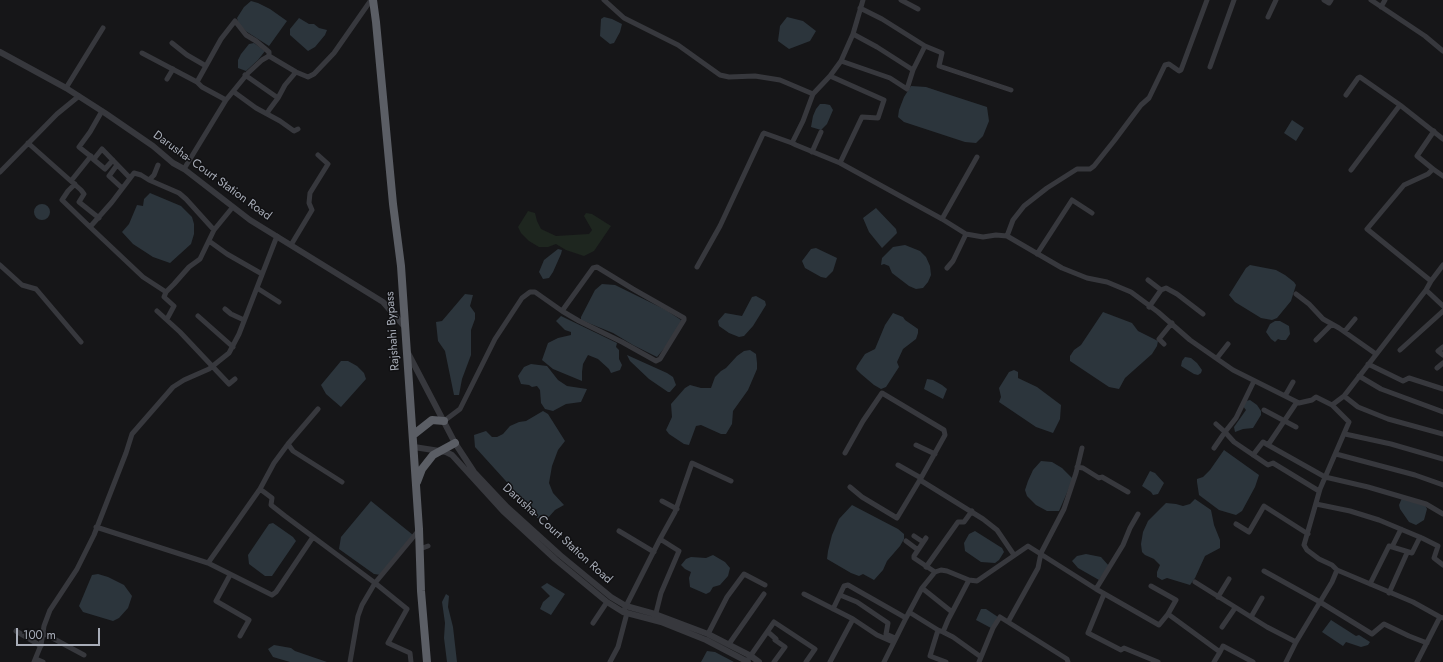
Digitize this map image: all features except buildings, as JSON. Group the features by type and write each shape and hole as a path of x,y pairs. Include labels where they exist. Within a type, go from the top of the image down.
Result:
{"highway":[{"name":"Rajshahi Bypass","path":"372,0 376,22 400,266 414,447 421,591 427,662"},
{"path":"413,435 432,420 444,420"},
{"path":"416,488 422,469 428,460 433,455 455,443"}],"street":[{"path":"197,82 221,39 234,21 246,35 256,41 268,52 269,56 296,72 308,77 314,74 327,62 372,0"},
{"path":"604,0 624,18 678,46 720,75 729,77 755,76 780,80 813,94"},
{"path":"792,143 803,121 813,94 830,76 841,61 853,34 863,0"},
{"path":"901,0 918,9"},
{"path":"1007,236 1013,220 1024,206 1047,188 1077,169 1090,169 1094,166 1141,105 1149,98 1165,65 1169,64 1179,71 1182,70 1206,0"},
{"path":"1210,67 1234,0"},
{"path":"1268,17 1276,0"},
{"path":"1324,0 1329,3 1331,0"},
{"path":"1371,0 1424,36 1443,51"},
{"path":"1381,7 1384,0"},
{"path":"860,8 882,19 925,46 942,53 939,66 1012,90"},
{"path":"66,88 103,28"},
{"path":"853,34 877,47 913,70"},
{"path":"172,43 187,55 206,66"},
{"path":"841,61 890,78 907,89 913,70 925,46"},
{"name":"Darusha- Court Station Road","path":"0,52 66,88 102,111 153,146 172,163 184,169 232,208 355,286 383,302 404,326"},
{"path":"142,53 197,82 202,87 226,100"},
{"path":"184,169 226,100 248,73 262,60 269,56"},
{"path":"167,79 173,69"},
{"path":"267,114 285,85 296,72"},
{"path":"245,76 278,98"},
{"path":"830,76 884,100 878,118 862,117 840,163"},
{"path":"1346,96 1360,77 1443,138"},
{"path":"234,92 256,108 294,131 298,128"},
{"path":"0,172 57,114 79,96"},
{"path":"1351,170 1400,105"},
{"path":"102,111 79,147 104,169 113,160"},
{"path":"1434,131 1417,156 1443,176"},
{"path":"812,152 821,132"},
{"path":"697,267 720,226 764,133 840,163 942,218 966,234 983,237 996,235 1007,236 1062,268 1087,278 1107,282 1131,292 1172,323 1190,340 1233,370 1300,403 1312,400 1316,397 1332,405 1350,422 1324,477 1304,545 1307,550 1319,559 1332,565 1337,570 1389,593 1414,602 1442,617 1417,662"},
{"path":"28,143 73,182 84,194 79,202 99,218"},
{"path":"130,178 102,149 92,158 73,182 62,200 143,277 166,292"},
{"path":"290,245 312,210 309,202 310,193 328,164 318,155"},
{"path":"942,218 977,157"},
{"path":"117,165 109,176 122,188"},
{"path":"149,180 154,175 158,165"},
{"path":"1431,281 1367,229 1404,185 1428,174 1433,169"},
{"path":"90,227 99,218 134,173 180,193 214,230"},
{"path":"1037,254 1072,200 1092,213"},
{"path":"167,319 174,306 164,297 166,292 189,267 200,259 214,230 232,208"},
{"path":"947,268 953,261 966,234"},
{"path":"43,662 35,660 50,610 77,569 96,527 126,453 132,434 173,387 184,380 202,373 212,367 229,353 239,334 277,236"},
{"path":"209,240 227,254 262,274"},
{"path":"0,265 22,285 36,289 81,342"},
{"path":"1332,405 1344,396 1426,290 1443,265"},
{"path":"444,420 460,409 495,339 522,298 530,292 535,292 562,311 656,361 660,359 684,320 684,318 597,267 593,268 562,311"},
{"path":"1148,280 1161,290"},
{"path":"257,288 279,302"},
{"path":"1149,307 1161,290 1166,288 1177,294 1203,314"},
{"path":"1426,290 1443,306"},
{"path":"1296,294 1323,319 1345,331 1376,354"},
{"path":"225,309 231,314 244,320"},
{"path":"157,311 167,319 229,384 235,379"},
{"path":"1400,350 1443,311"},
{"path":"198,316 233,347"},
{"path":"1345,331 1354,318"},
{"path":"1164,344 1159,339 1172,323"},
{"path":"1316,340 1332,324"},
{"path":"1217,358 1228,344"},
{"path":"1443,347 1438,351 1443,355"},
{"name":"Darusha- Court Station Road","path":"406,348 455,443 474,472 507,507 625,610"},
{"path":"1437,368 1443,363"},
{"path":"1368,364 1403,381 1409,378 1443,389"},
{"path":"1359,376 1381,389 1443,412"},
{"path":"1214,448 1236,418 1254,381"},
{"path":"1285,396 1293,382"},
{"path":"845,453 863,421 882,393 944,430 945,435 935,454 897,518 862,497 850,487"},
{"path":"1344,396 1358,407 1388,419 1443,434"},
{"path":"1268,446 1297,402"},
{"path":"208,564 260,489 274,463 318,409"},
{"path":"1264,410 1296,427"},
{"path":"1216,424 1234,442 1268,465 1272,463 1319,491"},
{"path":"1345,434 1391,444 1443,459"},
{"path":"1253,455 1263,442 1324,477 1368,487 1426,504 1443,514"},
{"path":"288,444 293,451 342,482"},
{"path":"916,445 935,454"},
{"name":"Darusha- Court Station Road","path":"414,447 449,452 503,511 554,559 607,602 625,610 654,617 708,634 729,644 749,660"},
{"path":"1008,622 1038,568 1041,553 1064,509 1082,448"},
{"path":"1336,454 1415,475 1443,485"},
{"path":"610,662 618,647 625,610 660,539 677,509 692,463 731,481"},
{"path":"898,465 972,511 997,530 1014,555"},
{"path":"1077,467 1083,468 1098,478 1102,477 1128,492"},
{"path":"260,489 272,498 271,505 375,583 407,609 388,643 410,653 411,662"},
{"path":"662,501 677,509"},
{"path":"1316,504 1350,511 1420,537 1438,546 1434,558 1443,565"},
{"path":"1236,524 1249,532 1264,506 1308,534"},
{"path":"926,567 958,522 964,522 972,511"},
{"path":"1096,589 1123,545 1138,514"},
{"path":"96,527 208,564 272,595 276,592 313,537"},
{"path":"350,662 358,616 362,605 375,583 419,529"},
{"path":"1392,548 1401,529"},
{"path":"619,531 654,552"},
{"path":"914,536 924,540 914,558 935,572"},
{"path":"1370,584 1389,546 1407,553 1412,553 1420,537"},
{"path":"654,617 661,593 679,551 660,539"},
{"path":"906,541 918,550"},
{"path":"420,549 428,546"},
{"path":"884,662 922,588 935,572 941,570 976,581 1028,546 1104,594 1159,625 1168,614 1176,600 1151,586"},
{"path":"1389,593 1407,553"},
{"path":"1286,662 1296,642 1332,582 1337,570"},
{"path":"1264,571 1320,602 1372,634 1384,624 1427,643"},
{"path":"708,634 727,597 744,574 765,585"},
{"path":"230,575 216,601 249,620 240,636"},
{"path":"1218,597 1229,579"},
{"path":"946,662 930,656 941,631 969,580"},
{"path":"1195,582 1235,608 1296,642"},
{"path":"833,609 844,586 848,585 906,618"},
{"path":"922,588 952,612"},
{"path":"729,644 764,594"},
{"path":"804,594 853,619 877,635 894,640"},
{"path":"1104,594 1088,633 1121,650 1124,648 1158,662"},
{"path":"840,595 857,602 888,623 886,634 894,640"},
{"path":"1251,617 1262,598"},
{"path":"593,623 607,602"},
{"path":"1222,627 1235,608"},
{"path":"909,612 953,637 980,659 993,628 1000,617 1067,659 1068,662"},
{"path":"1168,614 1220,652"},
{"name":"Darusha- Court Station Road","path":"654,617 749,660 759,662"},
{"path":"830,662 853,619"},
{"path":"749,660 774,622 815,649 806,662"},
{"path":"16,631 40,646"},
{"path":"768,632 784,646 774,662"},
{"path":"43,633 84,655"},
{"path":"1214,662 1223,646 1253,662"}],"shaded area":[{"path":"251,1 270,9 287,21 269,46 239,25 237,18 244,7"},
{"path":"604,17 622,24 620,32 614,43 610,44 600,36 601,19"},
{"path":"787,17 803,21 816,31 810,41 789,49 778,41 780,26"},
{"path":"299,18 309,24 314,24 319,28 327,30 325,35 315,47 308,51 290,35 290,29"},
{"path":"254,43 265,51 246,71 238,68 238,60 241,54 249,44"},
{"path":"911,86 926,87 987,107 989,121 983,136 976,143 965,142 904,122 898,117 899,110 904,97"},
{"path":"820,104 830,105 833,110 827,124 821,130 811,127 813,116"},
{"path":"1292,120 1304,128 1296,141 1284,133"},
{"path":"150,193 181,206 192,217 194,224 194,234 191,244 170,263 153,257 133,244 122,232 129,224 137,205 143,206 144,199"},
{"path":"39,204 45,204 50,209 48,218 45,220 39,220 34,215 34,209"},
{"path":"876,208 896,229 897,233 882,248 869,232 863,218"},
{"path":"528,211 535,213 541,229 556,236 589,234 592,230 584,216 586,213 592,214 611,226 594,251 584,256 566,250 556,244 548,247 539,247 529,241 521,233 518,227"},
{"path":"905,245 920,251 926,257 930,266 931,275 923,288 916,289 909,286 892,273 889,266 884,264 881,265 882,258 893,247"},
{"path":"816,248 837,258 833,271 826,278 821,277 805,268 802,261 811,249"},
{"path":"558,249 562,250 553,272 549,278 543,279 539,272 544,260"},
{"path":"1250,265 1276,270 1285,275 1296,285 1291,301 1277,318 1272,320 1261,318 1235,302 1229,295 1246,268"},
{"path":"602,284 615,285 666,310 681,320 680,326 673,338 657,357 613,333 581,320 581,317 595,290"},
{"path":"465,294 473,295 470,306 475,313 475,319 471,330 471,355 462,379 459,395 454,395 445,351 438,341 436,322 442,321"},
{"path":"756,296 765,301 766,305 753,326 744,336 739,337 729,333 719,326 718,321 725,313 742,316 752,297"},
{"path":"1103,312 1132,323 1138,331 1158,341 1152,354 1125,378 1119,389 1109,387 1070,361 1070,356 1074,350 1081,345"},
{"path":"893,313 903,317 918,329 918,333 916,339 903,349 897,362 899,367 886,387 881,389 874,385 856,369 865,354 875,349 885,325"},
{"path":"561,316 617,343 616,347 619,350 619,359 622,365 620,370 611,373 609,369 598,359 588,355 583,364 582,381 553,369 542,360 548,343 558,338 571,335 571,332 565,330 556,321"},
{"path":"1275,321 1280,321 1289,326 1290,334 1286,340 1278,339 1275,342 1266,332 1270,324"},
{"path":"750,350 756,354 757,369 748,390 733,411 732,424 726,434 721,434 701,425 696,426 689,445 684,444 669,434 666,430 672,417 671,404 685,388 690,385 701,388 711,388 715,377 721,371 726,368 737,356 744,351"},
{"path":"627,355 667,373 673,377 676,385 670,392 668,392 649,379 630,361"},
{"path":"1185,357 1191,358 1197,363 1202,370 1201,373 1198,375 1194,374 1181,366"},
{"path":"341,361 348,361 357,366 364,373 366,379 341,407 326,394 321,385"},
{"path":"531,364 547,366 558,380 567,386 587,389 581,402 566,404 553,411 545,409 541,403 540,390 537,386 532,387 521,384 518,376 524,367"},
{"path":"1014,370 1018,372 1018,378 1037,387 1061,405 1060,419 1053,433 1036,427 999,402 1001,397 999,388 1009,372"},
{"path":"927,379 933,380 947,389 943,399 924,389"},
{"path":"1250,400 1257,405 1261,411 1261,415 1253,428 1235,432 1234,427 1246,410 1242,405 1246,401"},
{"path":"543,411 548,414 565,441 558,450 552,466 549,483 553,493 564,505 555,510 547,519 540,520 524,507 514,495 514,490 475,447 474,435 486,431 492,437 497,437 503,434 510,426 526,421"},
{"path":"1224,450 1259,475 1255,487 1242,511 1236,515 1219,510 1199,495 1197,479 1203,477 1210,470"},
{"path":"1041,461 1052,462 1062,468 1073,479 1059,511 1047,511 1036,505 1027,496 1025,490 1028,481 1033,470"},
{"path":"1150,471 1155,473 1164,483 1158,494 1153,495 1142,486"},
{"path":"1402,498 1425,505 1427,509 1424,520 1416,525 1409,522 1400,509 1399,505"},
{"path":"1195,499 1211,510 1214,525 1220,540 1220,548 1205,556 1195,578 1190,585 1167,578 1162,580 1157,577 1157,572 1160,565 1154,559 1142,552 1141,544 1143,532 1148,521 1166,503 1183,506 1190,504"},
{"path":"371,501 413,535 381,575 374,574 339,549 341,537"},
{"path":"852,505 898,529 904,534 904,539 900,546 887,561 883,570 874,580 863,574 859,576 851,573 827,559 832,535 839,519"},
{"path":"273,523 293,537 296,541 272,576 265,576 249,564 248,555 269,524"},
{"path":"975,531 1002,548 1004,552 995,563 981,562 965,551 964,543 969,534"},
{"path":"1086,554 1101,557 1109,566 1099,580 1078,568 1072,561 1077,556"},
{"path":"713,555 725,562 730,568 728,576 720,585 713,587 710,592 706,594 690,587 689,578 691,572 681,565 686,559 691,557 706,558"},
{"path":"98,574 124,585 132,596 128,608 119,618 113,621 83,612 79,606 92,575"},
{"path":"547,583 565,594 551,615 540,609 543,602 550,596 541,587"},
{"path":"446,594 449,596 448,607 453,627 457,662 447,662 444,638 445,623 442,602"},
{"path":"981,609 986,609 998,617 991,628 976,620"},
{"path":"1331,620 1356,636 1359,635 1370,642 1368,645 1361,647 1346,642 1343,646 1322,632"},
{"path":"274,645 291,648 295,651 327,662 290,662 273,657 268,649"},
{"path":"707,651 715,652 734,662 701,662"}]}
